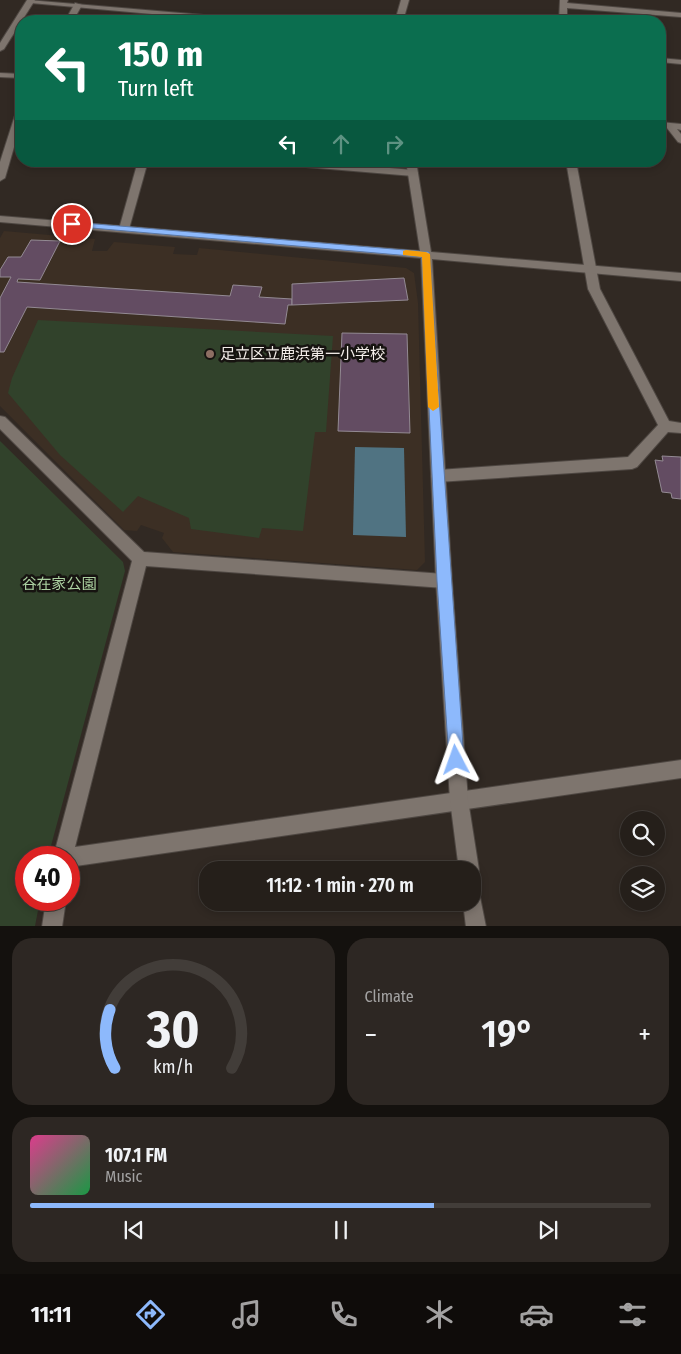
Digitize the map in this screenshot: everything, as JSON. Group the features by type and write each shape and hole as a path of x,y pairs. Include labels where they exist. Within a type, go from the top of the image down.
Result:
{"street":[{"path":"116,8 120,0"},
{"path":"401,15 405,0"},
{"path":"22,15 31,1 116,8 161,15"},
{"path":"563,15 564,2 681,15"},
{"path":"72,15 78,5"},
{"path":"0,49 15,26"},
{"path":"666,61 681,62"},
{"path":"0,75 15,76"},
{"path":"666,126 681,127"},
{"path":"670,126 681,140"},
{"path":"0,178 15,129"},
{"path":"124,229 141,167"},
{"path":"412,167 426,254 444,581 459,800 468,861"},
{"path":"572,167 594,289 665,426"},
{"path":"0,219 681,277"},
{"path":"0,421 140,559 444,581"},
{"path":"438,476 632,463 665,426"},
{"path":"665,426 681,428"},
{"path":"67,846 140,559"},
{"path":"80,856 681,769"},
{"path":"52,926 54,911"},
{"path":"474,911 476,926"}],"shaded area":[{"name":"足立区立鹿浜第一小学校","path":"4,231 95,239 92,251 107,251 114,242 175,247 173,254 197,255 199,248 406,268 414,273 418,303 425,562 417,570 173,552 162,538 164,533 141,525 137,531 124,530 0,406 0,238"}],"green space":[{"path":"38,320 333,336 326,432 315,432 303,531 262,528 259,538 191,529 189,518 138,496 123,512 60,455 8,393 12,378"},
{"name":"谷在家公園","path":"0,441 123,562 125,571 51,846 15,846 15,911 38,911 35,926 0,926"}],"water":[{"path":"355,447 404,448 406,537 353,535"}],"building":[{"path":"31,240 60,241 40,280 18,279 17,282 230,296 233,285 262,287 259,297 292,299 292,305 288,305 285,324 27,307 4,352 0,352 0,298 11,277 0,277 0,270 8,257 21,257"},
{"path":"404,278 408,300 292,305 292,284"},
{"path":"342,333 407,334 410,433 338,431"},
{"path":"662,456 681,457 681,499 672,498 671,493 662,492 655,460 663,461"}],"slow traffic":[{"path":"406,253 426,254 433,407"}],"place":[{"name":"足立区立鹿浜第一小学校","path":"210,354"}],"route":[{"path":"72,224 426,254 431,370 456,760"}]}
